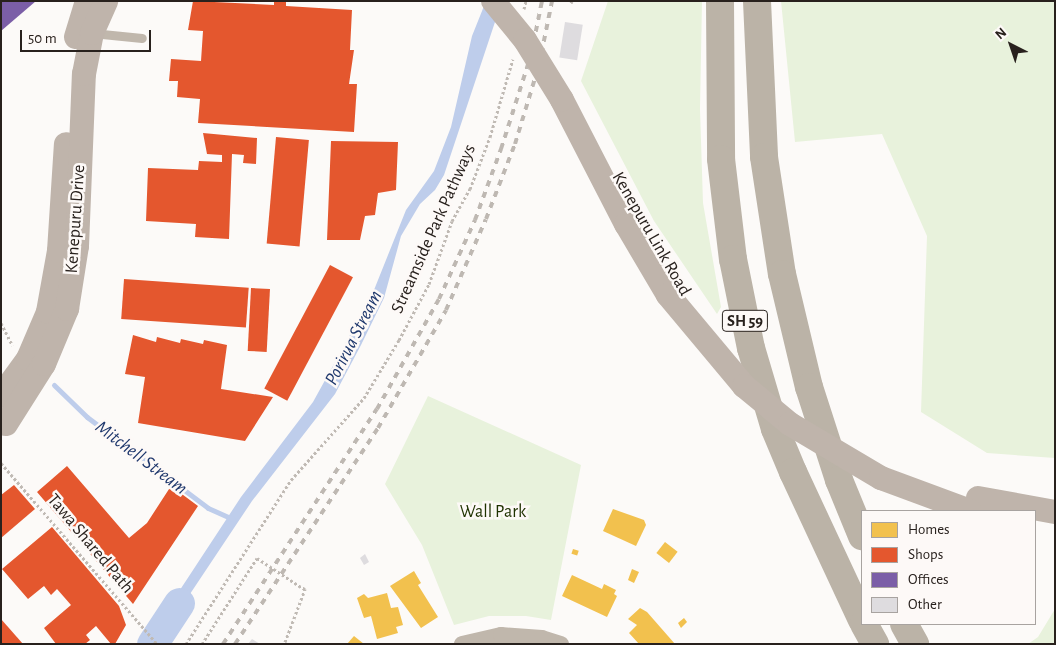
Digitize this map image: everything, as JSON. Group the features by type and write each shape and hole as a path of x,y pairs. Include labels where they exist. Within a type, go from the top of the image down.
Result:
{"highway":[{"name":"SH 59","path":"720,1 721,159 733,259 751,348 775,429 861,618"},
{"name":"SH 59","path":"757,1 763,148 782,274 809,387 839,480 861,534"},
{"path":"865,625 875,644"},
{"path":"905,625 915,644"}],"main road":[{"name":"Kenepuru Drive","path":"3,421 53,349 67,309 77,246 87,1"},
{"name":"Kenepuru Drive","path":"1,396 34,347 53,293 59,251 69,85 85,32 106,1"},
{"name":"Kenepuru Link Road","path":"493,1 568,96"},
{"name":"Kenepuru Link Road","path":"518,6 550,53 635,241 674,291 738,380 790,424 881,478 974,505 1032,510"},
{"name":"Kenepuru Link Road","path":"1036,510 1055,512"},
{"path":"1036,524 1055,526"}],"street":[{"path":"462,644 501,635 542,638 561,644"}],"lane":[{"path":"85,32 142,38"}],"path":[{"path":"518,6 526,1"},
{"name":"Streamside Park Pathways","path":"186,644 239,556 291,480 364,398 399,340 429,284 452,221 470,189 490,137 515,50"},
{"path":"1,323 10,341"},
{"name":"Tawa Shared Path","path":"1,463 156,644"},
{"path":"202,644 257,558 306,589 285,643"}],"green space":[{"path":"608,1 702,1 700,109 703,203 721,307 717,314 654,221 581,81"},
{"path":"781,1 1055,1 1055,458 987,453 921,412 927,236 882,134 795,142"},
{"name":"Wall Park","path":"428,396 581,465 551,620 526,616 489,616 454,625 422,545 385,484"},
{"path":"1055,609 1055,644 1028,644 1038,637"}],"water":[{"path":"486,1 502,1 444,175 435,190 420,204 401,236 384,298 361,345 335,394 252,501 158,642 151,634 241,497 313,402 372,295 406,210 434,171 451,127 472,36"}],"building: Homes":[{"path":"613,509 644,520 646,525 636,546 603,531"},
{"path":"665,542 678,552 669,563 656,553"},
{"path":"573,549 579,551 577,556 571,554"},
{"path":"632,569 639,572 634,583 628,580"},
{"path":"414,571 421,583 418,585 438,617 421,628 390,586"},
{"path":"572,575 602,589 604,584 616,590 614,594 617,596 607,617 562,596"},
{"path":"387,593 391,608 398,607 403,625 396,627 398,633 377,639 371,616 364,618 357,598 364,594 368,598"},
{"path":"640,608 647,612 675,644 639,644 629,633 637,625 628,619"},
{"path":"684,618 687,622 681,628 678,623"},
{"path":"354,636 364,644 347,644"}],"building: Shops":[{"path":"193,1 274,5 274,1 286,1 286,6 352,10 350,50 354,50 349,84 357,84 354,132 198,123 200,99 177,97 178,81 169,81 171,59 201,61 203,31 188,30"},
{"path":"203,133 257,138 256,164 243,163 244,155 232,154 229,239 195,237 196,224 146,221 148,168 198,170 199,161 222,162 222,155 207,154"},
{"path":"276,137 309,140 300,246 267,244"},
{"path":"331,141 398,142 396,190 378,193 375,215 365,216 360,240 327,240"},
{"path":"330,265 353,277 287,401 264,389"},
{"path":"124,279 249,288 246,328 121,319"},
{"path":"251,288 270,289 267,352 248,351"},
{"path":"133,335 156,342 157,337 180,343 181,339 203,344 204,340 227,345 221,389 273,397 245,441 138,423 145,377 125,374"},
{"path":"67,466 129,538 147,523 171,486 198,506 133,604 37,492"},
{"path":"14,485 35,509 1,538 1,495"},
{"path":"52,527 119,606 126,625 115,644 111,644 96,626 86,635 90,640 85,644 56,644 44,628 71,605 57,589 51,595 44,586 28,599 2,569"},
{"path":"1,619 23,644 1,644"}],"building: Offices":[{"path":"1,1 36,1 1,31"}],"building: Other":[{"path":"565,22 583,25 577,60 559,58"},
{"path":"365,554 369,562 364,565 360,558"},
{"path":"252,639 260,644 248,644"}],"waterway":[{"name":"Mitchell Stream","path":"54,385 87,417 208,508 233,519"},
{"name":"Porirua Stream","path":"152,644 179,603"}],"railway":[{"path":"223,644 377,409 439,299 475,220 501,149 531,55 542,1"},
{"path":"235,644 378,428 446,310 486,219 515,144 539,65 552,1"}]}
